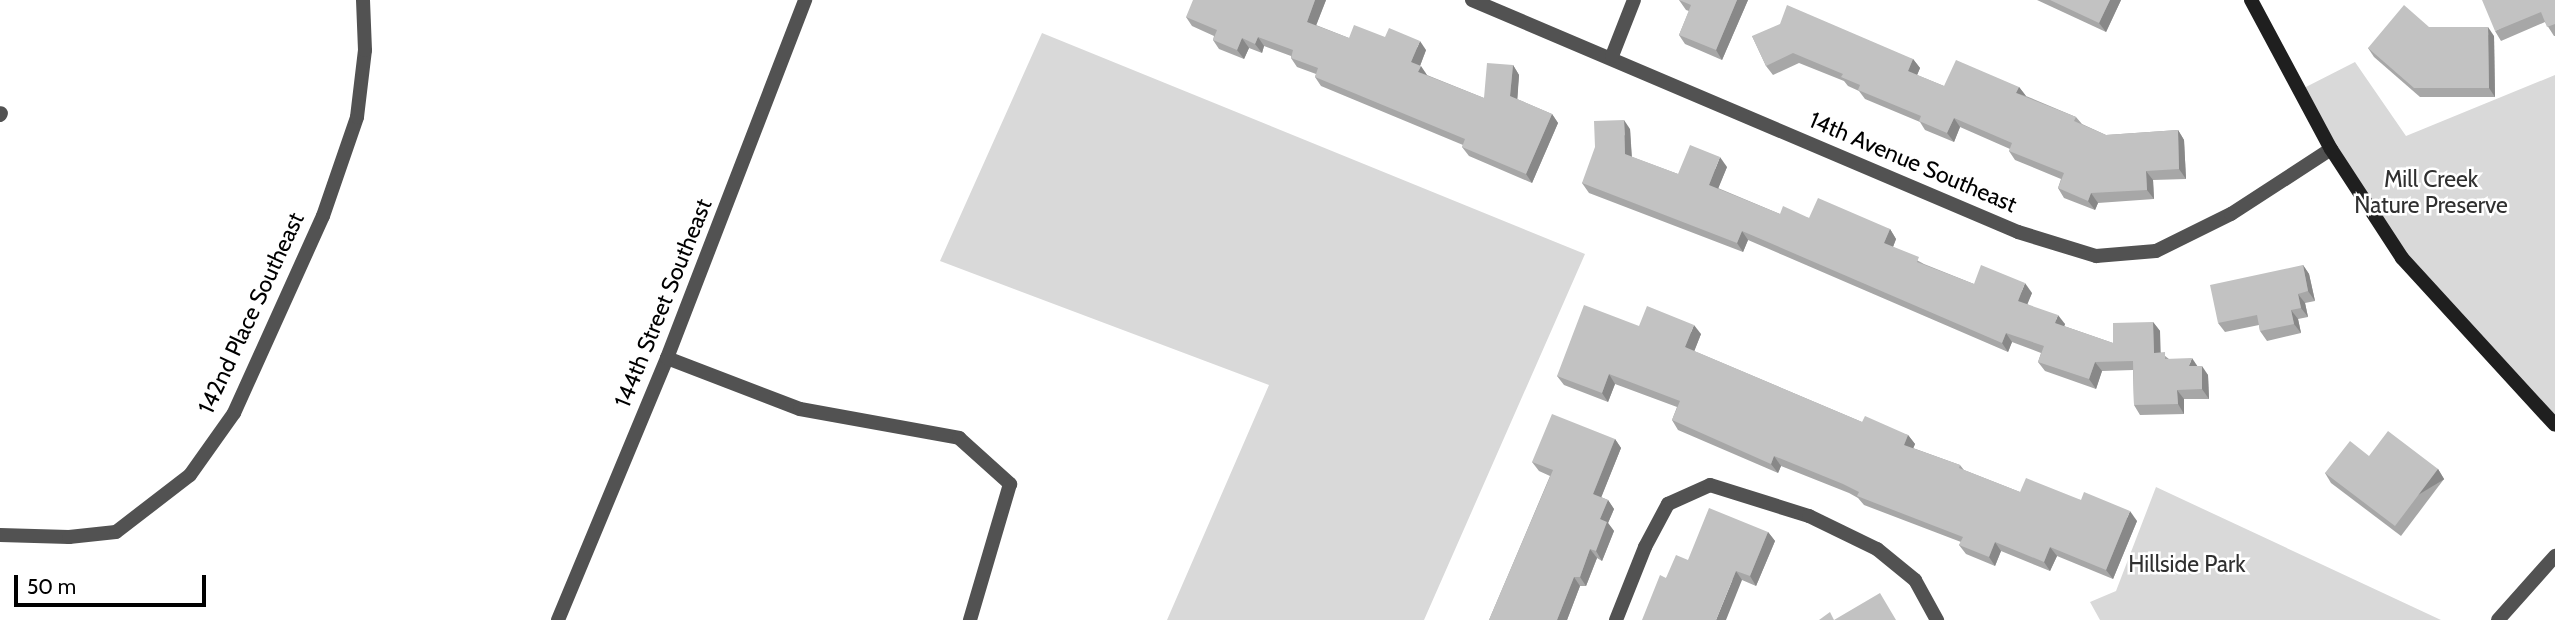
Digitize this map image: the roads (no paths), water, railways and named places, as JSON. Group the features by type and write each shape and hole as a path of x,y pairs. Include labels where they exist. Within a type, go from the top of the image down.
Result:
{"street":[{"name":"142nd Place Southeast","path":"0,535 69,537 116,532 190,475 234,413 323,216 357,117 365,50 363,0"},
{"name":"144th Street Southeast","path":"558,620 667,358 805,0"},
{"name":"14th Avenue Southeast","path":"1472,0 1612,56 2018,232 2096,256 2156,251 2231,214 2331,149"},
{"path":"1612,56 1634,0"},
{"path":"2252,0 2331,149 2402,258 2555,425"},
{"path":"667,358 800,409 959,438 1010,484 970,620"},
{"path":"1616,620 1645,547 1668,504 1710,485 1810,516 1877,549 1915,580 1937,620"},
{"path":"2498,620 2555,556"}],"park label":[{"name":"Mill Creek Nature Preserve","path":"2431,192"},
{"name":"Hillside Park","path":"2187,564"}]}
